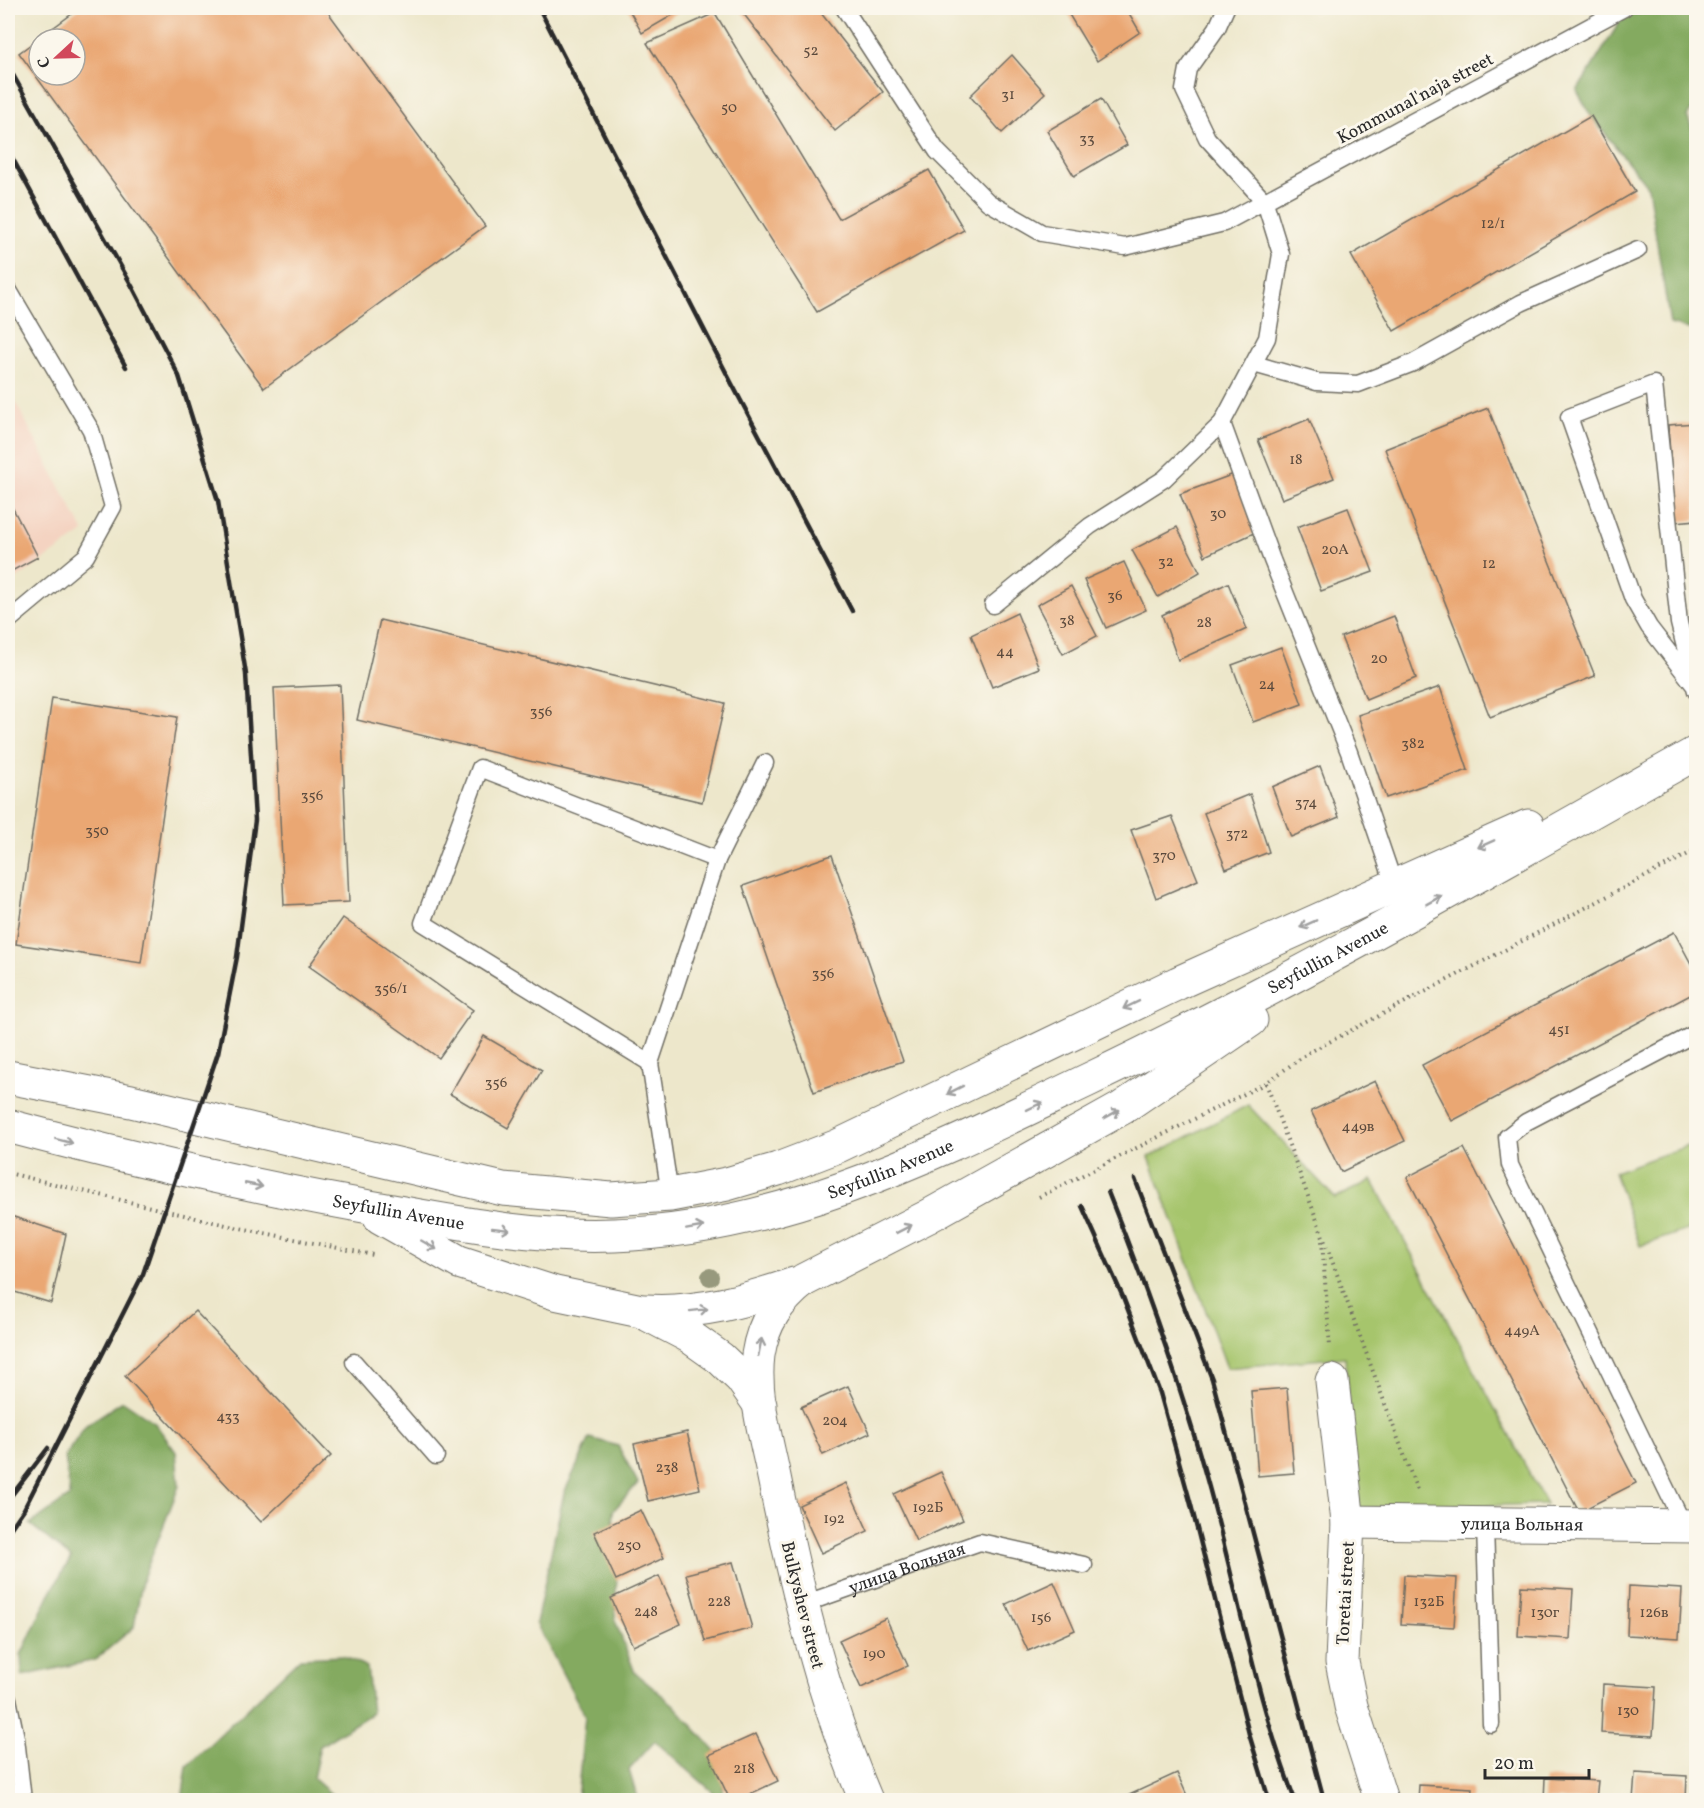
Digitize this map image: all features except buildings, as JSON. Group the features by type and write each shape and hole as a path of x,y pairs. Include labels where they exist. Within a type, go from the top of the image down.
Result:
{"main road":[{"name":"Seyfullin Avenue","path":"8,1077 131,1101 503,1189 610,1199 670,1195 727,1184 778,1169 838,1146 1178,983 1394,884 1695,753"},
{"name":"Seyfullin Avenue","path":"8,1126 194,1173 360,1206 507,1230 612,1235 675,1231 735,1220 844,1190 931,1156 1199,1027 1383,929 1695,753"},
{"path":"360,1206 459,1263 555,1293 641,1311 673,1313 708,1309 751,1299 804,1281 927,1217 1122,1108 1383,929"},
{"path":"759,1405 758,1358 762,1334 772,1312 787,1294 804,1281"},
{"path":"641,1311 689,1336 720,1358 741,1378 759,1405"},
{"name":"Toretai street","path":"1332,1381 1348,1522 1342,1662 1351,1706 1381,1800"},
{"name":"Bulkyshev street","path":"759,1405 801,1605 821,1678 866,1800"},
{"name":"улица Вольная","path":"1348,1522 1690,1526"}],"lane":[{"name":"Kommunal'naja street","path":"844,8 937,151 988,202 1042,233 1125,247 1224,223 1624,8"},
{"path":"993,605 1090,526 1164,479 1222,423 1267,338 1281,254 1264,202 1208,138 1184,90 1188,69 1217,28 1226,8"},
{"path":"1254,364 1317,382 1358,384 1413,363 1521,303 1638,250"},
{"path":"8,289 91,430 113,507 86,556 8,621"},
{"path":"1654,384 1679,623 1695,688 1649,627 1633,599 1569,417 1654,384"},
{"path":"1222,423 1272,561 1349,752 1394,884"},
{"path":"670,1195 650,1063 717,860 765,763"},
{"path":"650,1063 423,923 480,768 717,860"},
{"path":"1690,1526 1510,1165 1507,1137 1526,1122 1696,1032"},
{"path":"354,1362 436,1456"},
{"path":"1485,1525 1491,1724"},
{"name":"улица Вольная","path":"801,1605 980,1542 1084,1565"},
{"path":"8,1699 16,1738 17,1794"}],"path":[{"path":"1032,1200 1266,1083 1308,1053 1696,850"},
{"path":"1266,1083 1430,1524"},
{"path":"8,1173 230,1226 380,1256"},
{"path":"1321,1236 1332,1381"}],"shaded area":[{"path":"8,388 84,532 8,585"}],"green space":[{"path":"1696,9 1696,104 1687,116 1696,138 1696,331 1670,324 1648,187 1591,116 1577,91 1624,15"},
{"path":"1248,1105 1335,1198 1372,1180 1546,1504 1358,1509 1345,1357 1227,1368 1149,1157"},
{"path":"1696,1143 1696,1227 1640,1246 1614,1172"},
{"path":"123,1401 154,1422 176,1452 179,1486 142,1581 134,1627 95,1660 22,1676 21,1655 49,1595 71,1558 30,1524 70,1496 65,1456 86,1425"},
{"path":"590,1438 618,1446 638,1483 613,1511 617,1572 615,1620 635,1673 674,1705 725,1762 722,1800 655,1741 629,1770 638,1800 577,1800 585,1716 536,1623 564,1493"},
{"path":"343,1656 367,1667 372,1713 320,1746 313,1778 338,1800 182,1800 187,1766 300,1658"}],"railway":[{"path":"539,8 731,382 852,611"},
{"path":"8,66 132,286 179,376 218,501 246,674 255,820 237,957 218,1053 143,1274 24,1509 8,1532"},
{"path":"8,150 126,367"},
{"path":"1135,1179 1212,1379 1324,1800"},
{"path":"1108,1192 1174,1371 1218,1520 1257,1682 1295,1800"},
{"path":"1082,1206 1123,1297 1160,1393 1249,1734 1269,1800"},
{"path":"8,1500 48,1448"}]}
